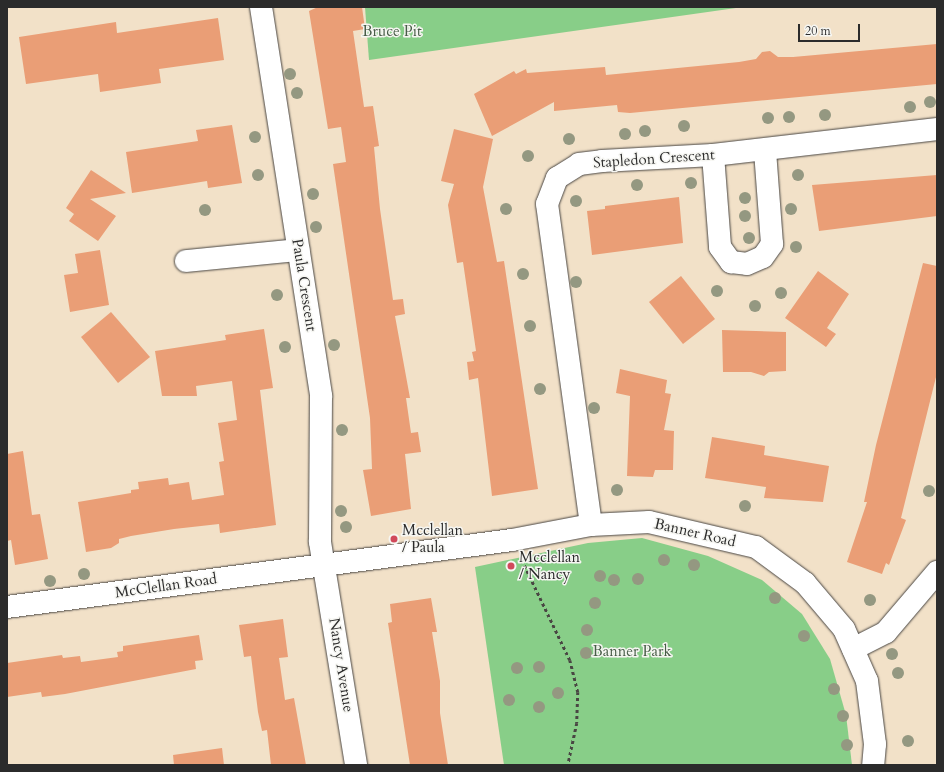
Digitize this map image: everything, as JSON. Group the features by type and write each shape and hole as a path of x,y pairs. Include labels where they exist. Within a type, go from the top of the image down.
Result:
{"street":[{"name":"Paula Crescent","path":"261,7 321,396 320,542 325,564"},
{"name":"Stapledon Crescent","path":"591,525 549,199 557,178 578,164 765,150 937,129"},
{"path":"713,155 720,247 731,262 747,264 763,257 772,244 765,150"},
{"path":"186,261 298,250"},
{"name":"Banner Road","path":"325,564 512,540 591,525 649,522 756,547 805,583 844,628 867,681 876,744 873,765"},
{"name":"McClellan Road","path":"7,607 325,564"},
{"name":"Nancy Avenue","path":"325,564 356,765"},
{"path":"853,648 886,632 937,572"}],"path":[{"path":"512,540 570,660 578,692 576,723 568,765"}],"green space":[{"name":"Bruce Pit","path":"365,7 743,7 369,60"},
{"name":"Banner Park","path":"642,538 708,556 762,580 802,614 830,659 846,715 852,765 504,765 475,567 588,543"}],"building":[{"path":"318,7 362,7 365,29 353,31 364,107 373,106 379,146 374,147 380,209 393,300 403,299 405,314 395,316 410,398 406,398 411,433 418,432 421,452 405,454 411,509 371,516 363,470 372,469 370,418 333,164 346,162 341,127 328,129 309,11"},
{"path":"218,18 224,60 159,69 161,83 100,92 98,74 26,84 19,37 116,22 117,33"},
{"path":"937,44 937,84 630,113 618,112 617,105 554,111 554,102 492,136 474,94 514,71 516,74 526,69 527,73 605,67 606,75 739,62 756,59 762,52 770,51 778,57 793,57"},
{"path":"232,125 242,183 208,188 207,181 132,193 126,152 198,141 196,130"},
{"path":"454,129 493,139 483,187 497,262 504,261 538,489 492,496 478,378 469,380 467,362 474,361 472,352 476,351 463,262 457,263 448,205 454,184 441,181"},
{"path":"91,170 126,193 90,199 116,216 98,241 69,221 74,214 66,208"},
{"path":"937,175 937,216 819,231 812,185"},
{"path":"679,197 683,243 592,255 587,211 605,209 605,206"},
{"path":"100,250 109,305 70,312 64,275 78,273 75,254"},
{"path":"923,263 937,266 937,373 901,518 906,520 889,565 886,563 882,574 847,562 867,502 864,502 876,445"},
{"path":"818,271 849,294 827,328 836,334 826,347 785,318"},
{"path":"681,276 715,319 683,344 649,302"},
{"path":"111,312 150,357 118,383 81,337"},
{"path":"264,329 273,388 260,390 276,525 220,533 219,524 174,529 119,539 119,543 111,548 86,552 78,502 131,493 131,490 139,489 138,482 168,478 169,485 189,482 192,500 224,495 219,462 224,461 218,423 237,420 232,381 196,386 197,396 162,396 155,351 226,340 225,335"},
{"path":"722,330 786,332 786,371 769,372 764,376 751,372 723,372"},
{"path":"620,369 667,380 665,393 671,394 664,430 674,431 673,470 655,470 653,477 627,476 630,396 616,393"},
{"path":"712,437 765,446 764,455 829,466 823,502 764,498 766,487 705,478"},
{"path":"23,451 32,515 40,514 48,559 15,565 11,540 7,541 7,454"},
{"path":"431,598 437,632 432,632 440,681 440,713 448,765 410,765 388,623 392,622 390,604"},
{"path":"283,619 288,657 279,658 285,700 294,698 306,765 271,765 267,730 262,731 258,712 251,656 244,657 239,625"},
{"path":"199,635 203,660 195,661 196,669 65,694 42,697 41,692 7,697 7,663 62,655 63,658 80,656 81,662 118,657 117,652 123,651 123,646"},
{"path":"222,748 224,765 174,765 173,755"}],"place":[{"name":"Mcclellan / Paula","path":"394,539"},
{"name":"Mcclellan / Nancy","path":"511,566"}]}
